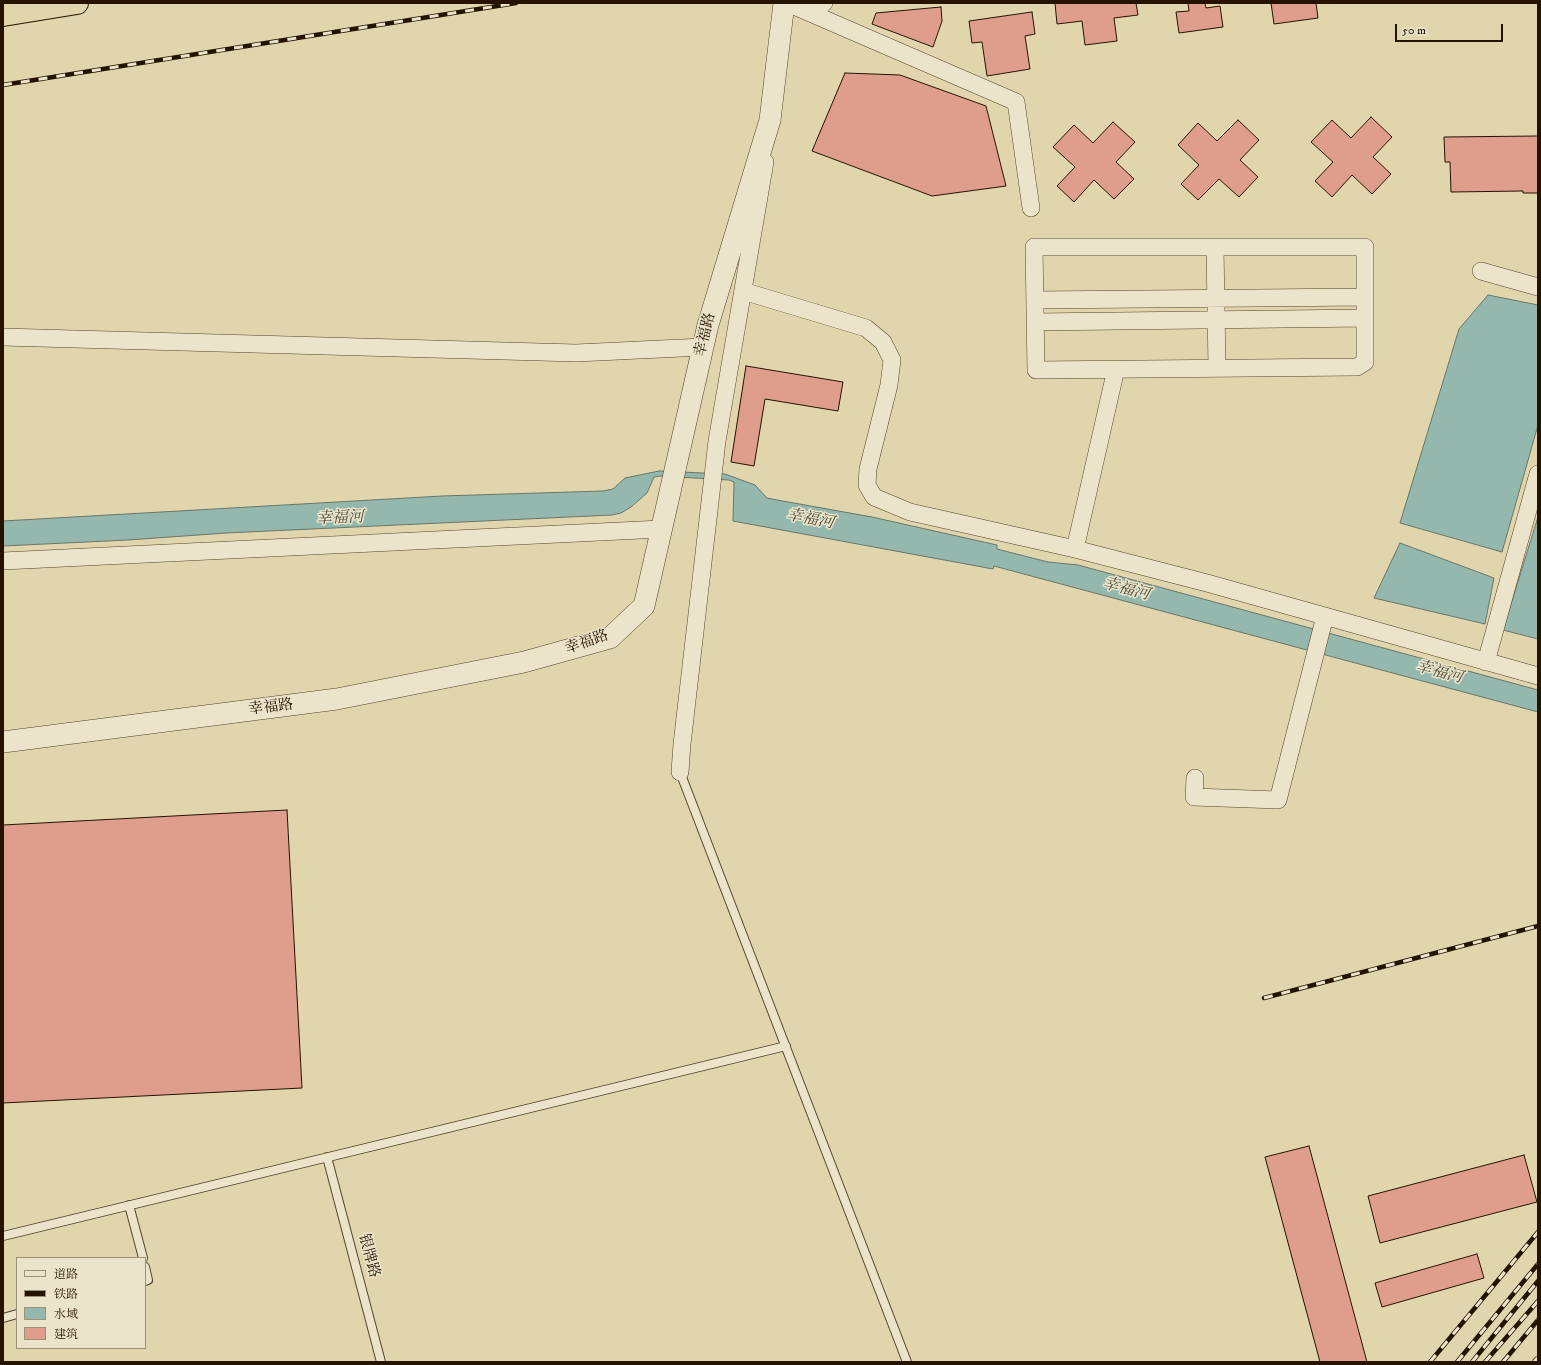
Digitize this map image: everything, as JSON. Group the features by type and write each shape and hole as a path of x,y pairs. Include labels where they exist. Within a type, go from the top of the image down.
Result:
{"highway":[{"path":"3,15 77,3"}],"street":[{"path":"786,3 818,9 1016,102 1031,208"},
{"name":"幸福路","path":"3,742 337,700 524,662 610,638 644,606 708,325 770,120 786,3"},
{"path":"680,772 717,442 764,167 770,120"},
{"path":"1034,248 1365,248 1365,297 1366,362 1357,367 1036,370 1034,248"},
{"path":"1215,248 1217,368"},
{"path":"1481,271 1538,287"},
{"path":"743,291 866,328 883,342 892,360 890,385 868,469 867,485 874,497 910,512 1075,549 1207,583 1538,676"},
{"path":"1035,300 1365,297"},
{"path":"1035,322 1365,318"},
{"path":"3,337 576,353 703,347"},
{"path":"1075,549 1116,369"},
{"path":"1486,662 1538,474"},
{"path":"3,562 661,529"},
{"path":"1195,778 1194,797 1278,800 1325,616"}],"lane":[{"path":"680,772 907,1362"},
{"path":"3,1236 786,1046"},
{"name":"银牌路","path":"327,1157 381,1362"},
{"path":"129,1206 143,1257"},
{"path":"146,1271 148,1280 146,1281"},
{"path":"3,1318 16,1314"}],"water":[{"path":"1488,295 1538,305 1538,425 1502,552 1400,523 1459,329"},
{"name":"幸福河","path":"659,471 725,474 755,485 767,498 872,517 997,545 997,549 1048,562 1078,565 1538,690 1538,712 994,566 993,569 733,521 734,482 729,480 660,476 654,477 647,493 631,507 621,513 612,515 226,533 128,540 3,546 3,521 442,496 603,491 613,489 625,478"},
{"path":"1538,517 1538,639 1503,630"},
{"path":"1400,543 1494,578 1485,624 1374,598"}],"building":[{"path":"1055,3 1136,3 1138,15 1114,18 1117,41 1085,45 1082,21 1057,24"},
{"path":"1188,3 1205,3 1206,8 1220,6 1223,27 1179,33 1176,12 1189,11"},
{"path":"1271,3 1316,3 1318,18 1274,24"},
{"path":"941,7 942,21 933,47 872,24 876,13"},
{"path":"1032,12 1035,34 1025,36 1030,69 987,76 982,42 972,43 969,21"},
{"path":"845,73 900,75 986,106 1006,186 932,196 812,151"},
{"path":"1371,117 1392,137 1373,157 1391,174 1372,194 1352,175 1332,197 1315,181 1333,162 1311,142 1332,120 1351,138"},
{"path":"1238,120 1259,140 1240,160 1258,177 1239,197 1219,179 1198,200 1181,184 1199,165 1178,145 1198,123 1217,141"},
{"path":"1113,122 1135,142 1116,162 1134,179 1114,199 1094,180 1074,202 1057,186 1075,167 1053,147 1074,125 1093,143"},
{"path":"1538,136 1538,193 1523,193 1523,191 1451,192 1450,162 1445,162 1444,137"},
{"path":"746,366 843,382 838,411 765,399 754,466 731,462"},
{"path":"287,810 302,1088 3,1103 3,825"},
{"path":"1309,1146 1367,1362 1320,1362 1265,1157"},
{"path":"1524,1155 1537,1202 1380,1243 1368,1196"},
{"path":"1477,1254 1484,1278 1382,1307 1375,1283"}],"railway":[{"path":"3,85 516,3"},
{"path":"1264,998 1538,926"},
{"path":"1430,1362 1538,1232"},
{"path":"1457,1362 1538,1264"},
{"path":"1472,1362 1538,1281"},
{"path":"1485,1362 1538,1301"},
{"path":"1503,1362 1538,1320"}]}
